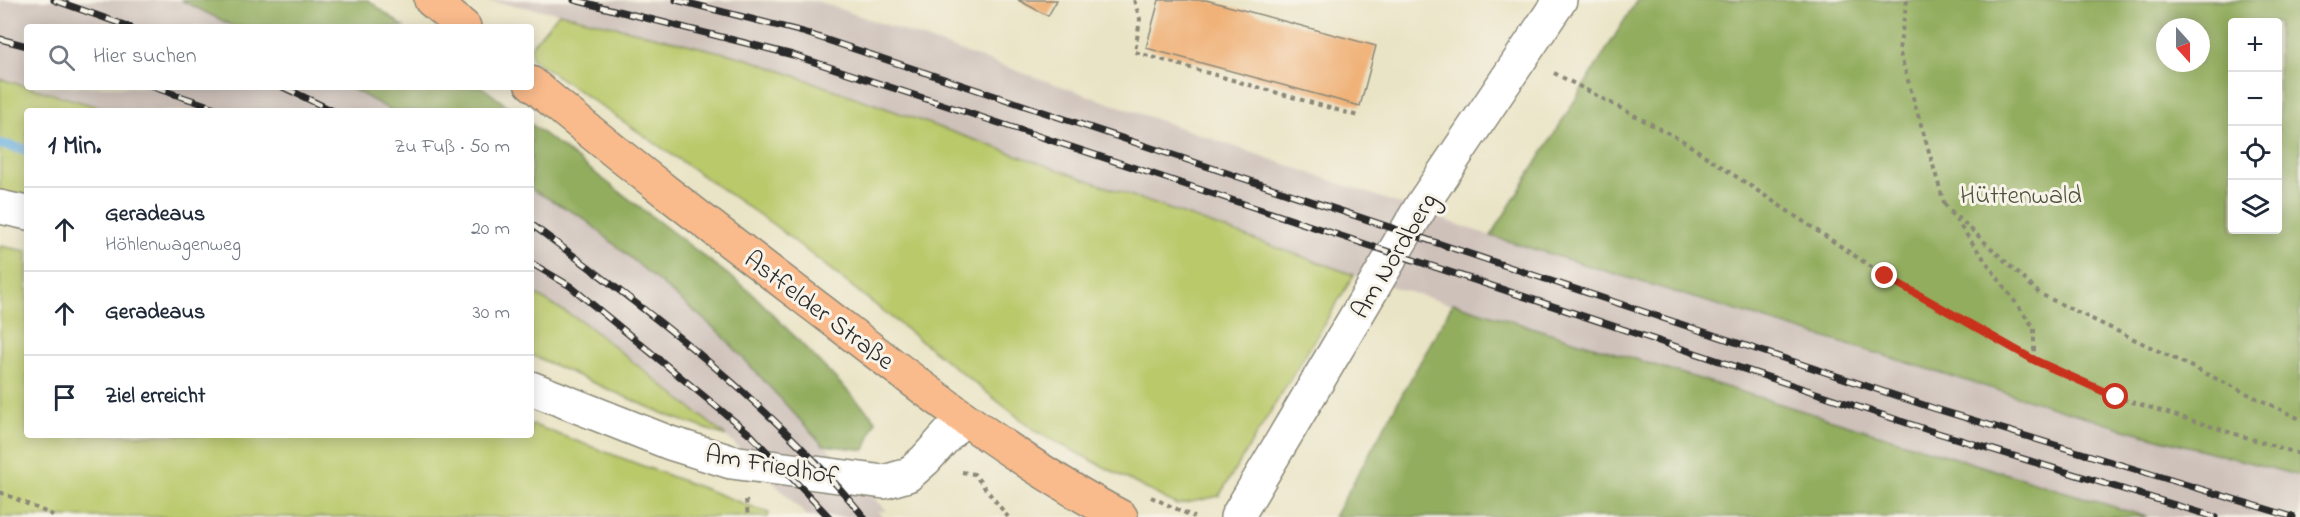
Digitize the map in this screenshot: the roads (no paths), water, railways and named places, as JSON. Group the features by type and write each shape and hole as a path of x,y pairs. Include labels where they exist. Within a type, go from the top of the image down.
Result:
{"main road":[{"path":"432,0 460,24"},
{"name":"Astfelder Straße","path":"534,85 783,282 963,418 1043,472 1121,517"}],"street":[{"name":"Am Nordberg","path":"1237,517 1422,205 1560,0"},
{"path":"0,207 24,212"},
{"name":"Am Friedhof","path":"534,389 670,443 731,462 884,482 908,475 925,460 963,418"}],"waterway":[{"path":"0,144 24,149"}],"railway":[{"path":"54,0 122,24"},
{"path":"574,0 793,55 1928,430 2215,517"},
{"path":"676,0 803,32 1933,408 2293,517"},
{"path":"0,39 24,45"},
{"path":"162,90 215,108"},
{"path":"289,90 327,108"},
{"path":"534,226 664,325 749,397 828,475 864,517"},
{"path":"534,265 570,286 751,435 829,517"}],"park label":[{"name":"Hüttenwald","path":"2021,194"}]}
